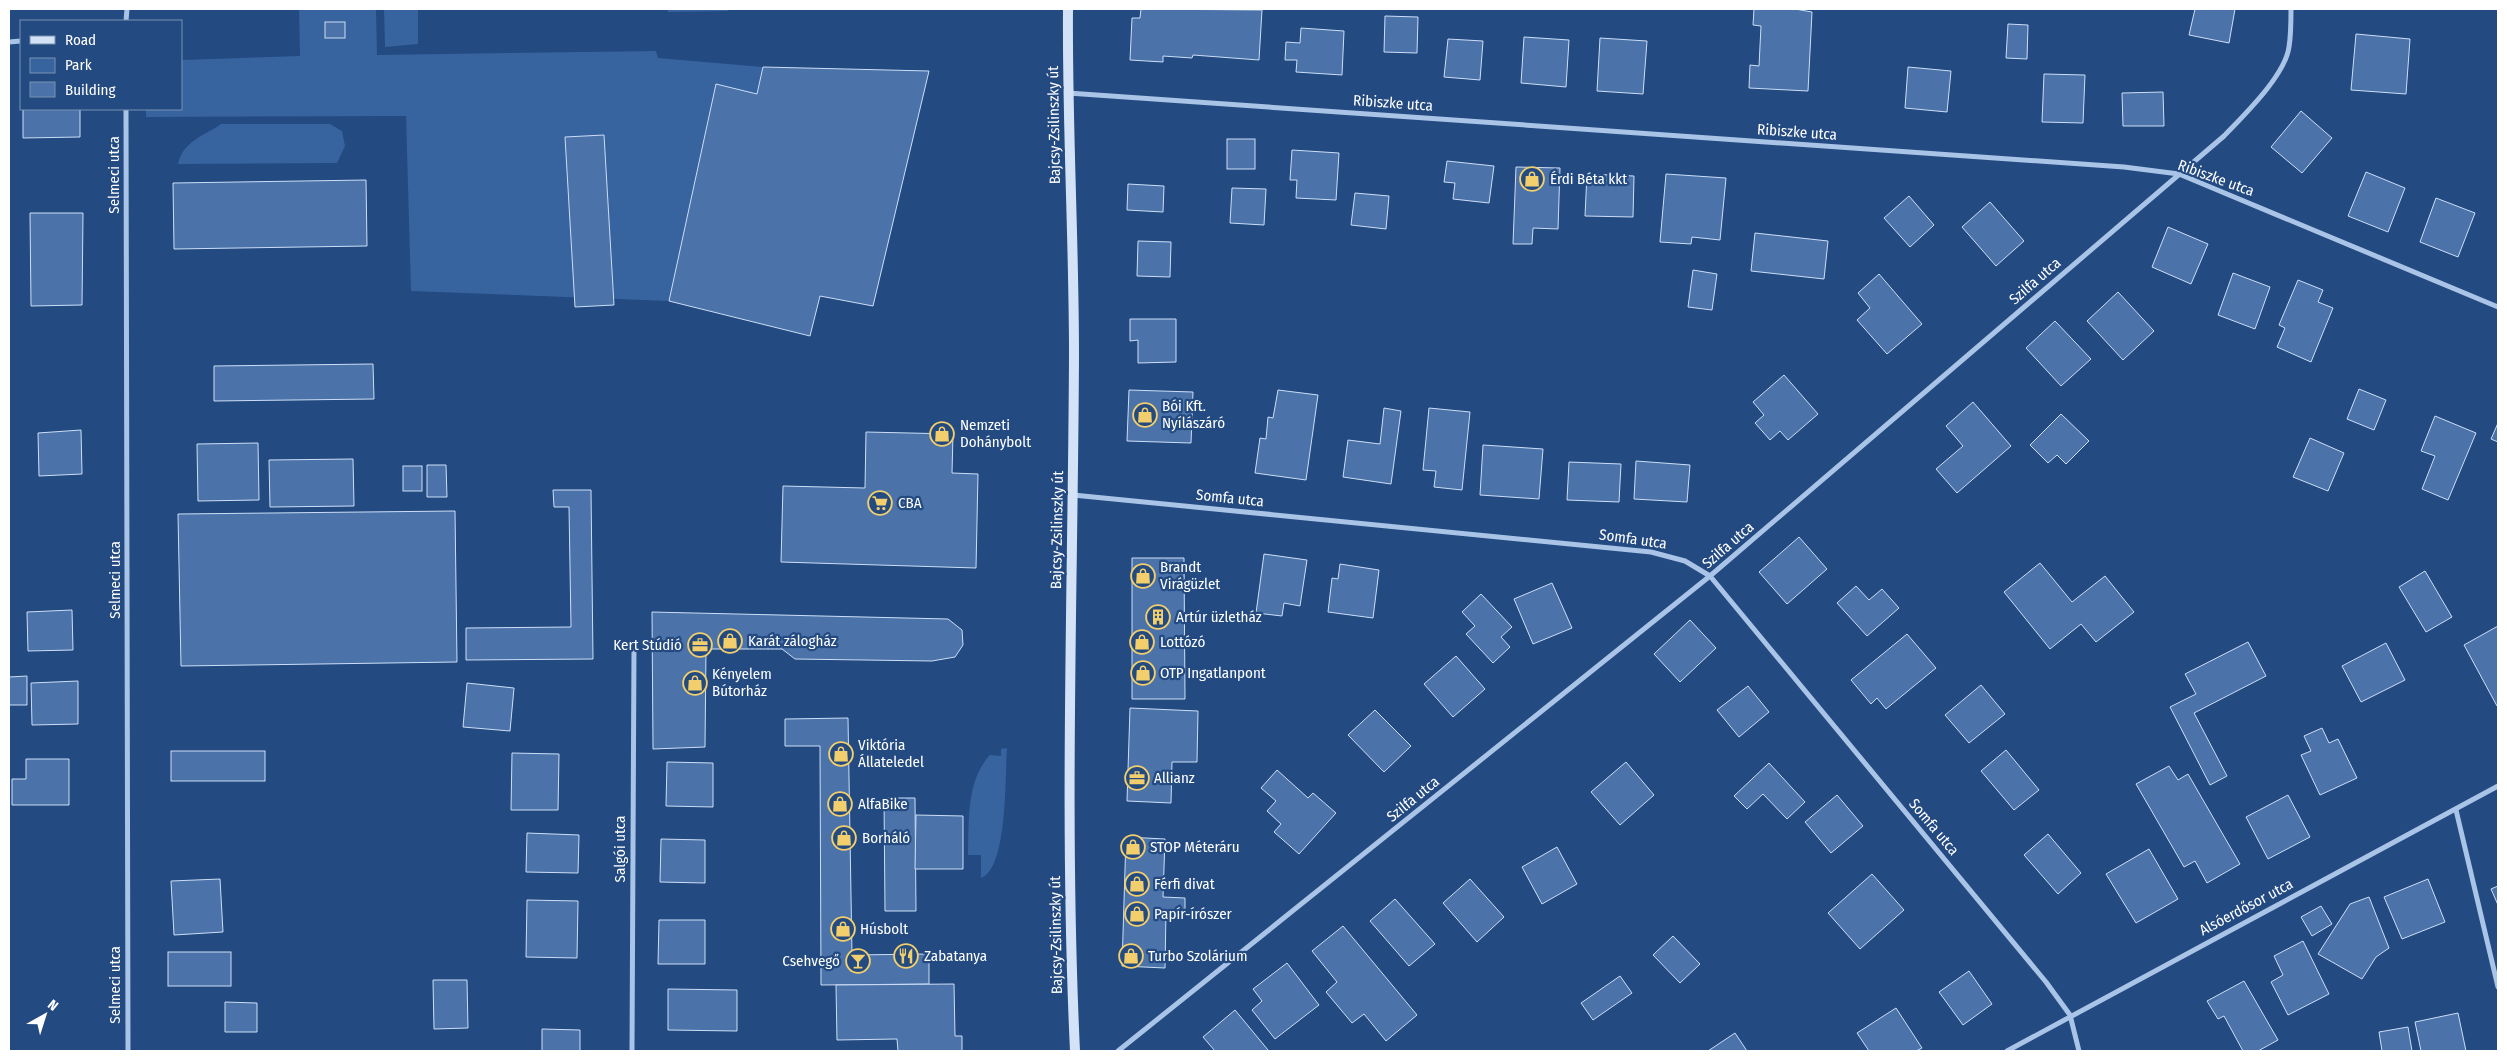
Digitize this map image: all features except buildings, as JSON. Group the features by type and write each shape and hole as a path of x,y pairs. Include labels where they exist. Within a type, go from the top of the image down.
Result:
{"main road":[{"name":"Bajcsy-Zsilinszky út","path":"1068,9 1074,351 1069,731 1070,961 1075,1051"}],"street":[{"name":"Szilfa utca","path":"1118,1051 1710,576 2224,136 2254,104 2277,74 2289,49 2291,9"},
{"name":"Ribiszke utca","path":"1068,93 2114,167 2179,174 2498,307"},
{"name":"Selmeci utca","path":"126,110 128,1051"},
{"name":"Somfa utca","path":"1072,494 1651,552 1685,561 1710,576 2046,982 2070,1015"},
{"name":"Salgói utca","path":"632,1051 634,648"},
{"name":"Alsóerdősor utca","path":"2007,1051 2070,1015 2498,786"},
{"path":"2456,810 2498,987"},
{"path":"2070,1015 2078,1051"}],"green space":[{"path":"299,9 376,9 377,55 656,51 658,58 763,67 757,94 716,85 669,301 411,291 406,116 146,117 146,110 182,110 182,60 300,56"},
{"path":"384,9 418,9 418,44 385,47"},
{"path":"667,9 728,9 728,11 668,12"},
{"path":"221,124 330,124 342,131 345,146 337,163 178,164 189,144"},
{"path":"1007,748 1001,840 990,871 981,878 981,855 968,855 970,802 982,765 990,755 1001,756 1001,749"}],"place":[{"name":"Érdi Béta kkt","path":"1532,179"},
{"name":"Bói Kft. Nyílászáró","path":"1145,415"},
{"name":"Nemzeti Dohánybolt","path":"942,434"},
{"name":"CBA","path":"880,503"},
{"name":"Brandt Virágüzlet","path":"1143,576"},
{"name":"Artúr üzletház","path":"1158,617"},
{"name":"Karát zálogház","path":"730,641"},
{"name":"Lottózó","path":"1142,642"},
{"name":"Kert Stúdió","path":"700,645"},
{"name":"OTP Ingatlanpont","path":"1143,673"},
{"name":"Kényelem Bútorház","path":"695,683"},
{"name":"Viktória Állateledel","path":"841,754"},
{"name":"Allianz","path":"1137,778"},
{"name":"AlfaBike","path":"840,804"},
{"name":"Borháló","path":"844,838"},
{"name":"STOP Méteráru","path":"1133,847"},
{"name":"Férfi divat","path":"1137,884"},
{"name":"Papír-írószer","path":"1137,914"},
{"name":"Húsbolt","path":"843,929"},
{"name":"Zabatanya","path":"906,956"},
{"name":"Turbo Szolárium","path":"1131,956"},
{"name":"Csehvegő","path":"858,961"}]}
